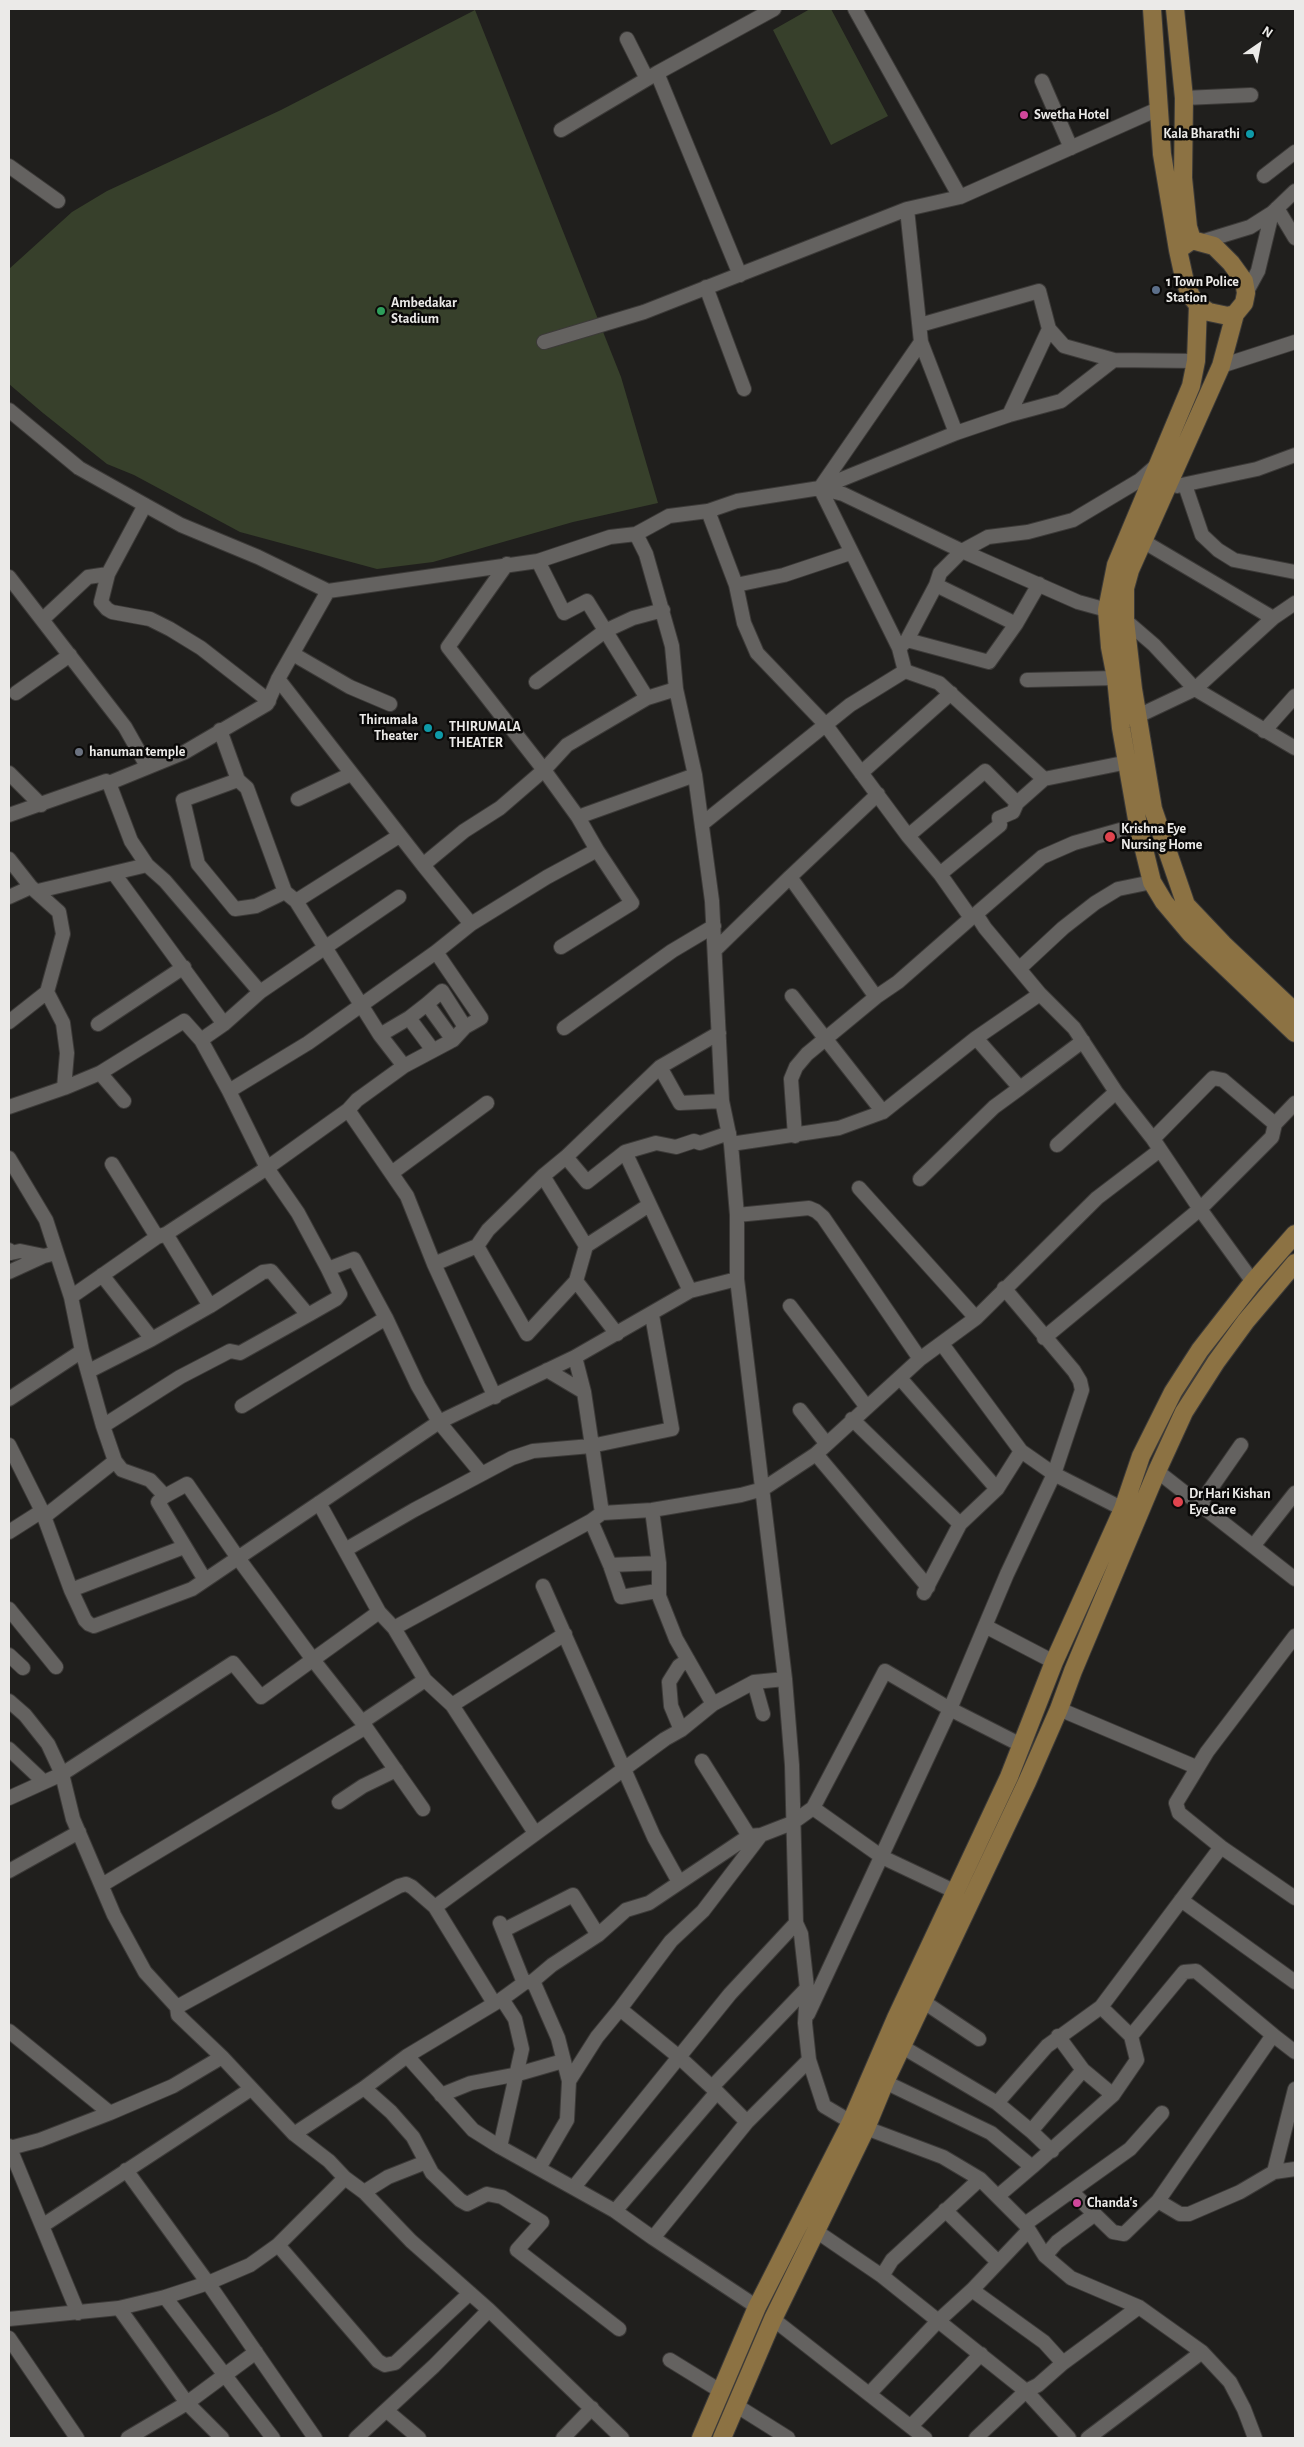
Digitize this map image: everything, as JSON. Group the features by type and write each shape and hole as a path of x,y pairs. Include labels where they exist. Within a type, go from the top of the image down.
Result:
{"main road":[{"path":"1152,9 1162,154 1190,244"},
{"path":"1175,9 1184,98 1183,178 1190,244 1185,282 1198,305 1196,360 1191,386 1116,565 1107,610 1110,647 1138,825 1152,882 1164,902 1191,934 1295,1033"},
{"path":"1190,244 1214,246 1231,263 1244,281 1246,294 1244,303 1235,314 1221,366 1141,540 1125,588 1125,620 1138,716 1153,809 1186,905 1223,944 1295,1012"},
{"path":"1198,305 1219,315 1235,314"},
{"path":"722,2438 772,2319 816,2231 858,2125 896,2018 1023,1746 1054,1662 1123,1509 1141,1456 1173,1392 1200,1350 1253,1282 1295,1234"},
{"path":"701,2438 757,2307 858,2125 885,2082 924,2002 1059,1709 1073,1671 1157,1471 1184,1412 1216,1362 1257,1307 1295,1263"}],"street":[{"path":"561,130 652,76 774,9"},
{"path":"855,9 960,198"},
{"path":"628,39 652,76 740,275"},
{"path":"1042,81 1071,148"},
{"path":"1184,98 1251,95"},
{"path":"544,342 644,312 908,209 960,198 1158,109"},
{"path":"1264,176 1295,152"},
{"path":"9,166 58,201"},
{"path":"1190,244 1250,227 1274,211 1295,191"},
{"path":"908,209 921,342 956,433"},
{"path":"1274,211 1295,238"},
{"path":"1246,294 1258,271 1274,211"},
{"path":"706,287 744,389"},
{"path":"920,326 1038,291 1049,329 1064,346 1114,360 1196,360"},
{"path":"1010,415 1049,329"},
{"path":"820,488 921,342"},
{"path":"1221,366 1295,342"},
{"path":"9,410 79,468 181,525 258,557 328,590 538,561 610,537 636,534 669,516 708,511 737,501 820,488 956,433 1061,401 1114,360"},
{"path":"1166,486 1185,485 1257,469 1295,455"},
{"path":"903,644 936,584 940,573 962,551 988,537 1028,532 1073,520 1140,480 1158,465"},
{"path":"1185,485 1202,535 1218,550 1234,560 1295,572"},
{"path":"820,488 843,494 962,551 1078,602 1107,610"},
{"path":"820,488 850,553 903,644 905,671"},
{"path":"145,505 108,574 102,602 107,609 150,619 170,629 201,648 269,701"},
{"path":"708,511 736,585 744,623 757,652 825,724 908,836 1040,994 1074,1028 1116,1092 1156,1144 1253,1282"},
{"path":"636,534 646,554 672,646 676,689 696,775 714,926 722,1101 730,1138 737,1215 737,1279 785,1679 792,1765 796,1923 801,1934 807,1988 805,2023 809,2060 824,2106 858,2125 943,2157 980,2179 1026,2227 1045,2256 1071,2278 1139,2307 1202,2352 1230,2382 1244,2409 1255,2438"},
{"path":"1141,540 1273,618"},
{"path":"736,585 784,575 850,553"},
{"path":"538,561 564,612 587,601 647,698"},
{"path":"507,564 448,647 544,770 578,817 632,903 561,947"},
{"path":"43,619 88,577 108,574"},
{"path":"9,578 43,619 125,727 147,766"},
{"path":"936,584 1016,624"},
{"path":"903,644 990,662 1016,624 1039,584"},
{"path":"9,815 106,781 109,783 185,752 220,730 243,719 269,701 278,679 328,590"},
{"path":"1138,716 1195,689 1273,618 1295,603"},
{"path":"536,682 605,631 633,618 663,610"},
{"path":"1125,620 1154,645 1195,689 1295,748"},
{"path":"293,654 350,687 390,704"},
{"path":"16,693 70,655"},
{"path":"702,824 850,705 905,671"},
{"path":"905,671 939,683 1044,779"},
{"path":"1028,680 1116,678"},
{"path":"278,679 350,774 471,924"},
{"path":"423,865 464,831 500,808 544,770 567,745 647,698 676,689"},
{"path":"861,773 951,693"},
{"path":"1264,731 1295,696"},
{"path":"220,730 238,780 247,788 284,892 296,901 380,1035 404,1066"},
{"path":"940,874 1000,825 999,818 1013,812 1017,803 1044,779 1128,762"},
{"path":"908,836 985,771 1017,803"},
{"path":"9,773 41,805"},
{"path":"298,800 350,774"},
{"path":"578,817 696,775"},
{"path":"238,780 183,800 198,864 235,909 256,906 284,892"},
{"path":"109,783 131,841 147,865 165,881 260,992"},
{"path":"716,949 878,794"},
{"path":"795,1136 791,1078 796,1067 806,1054 876,997 898,982 1042,857 1074,843 1138,825"},
{"path":"296,901 399,836"},
{"path":"229,1091 308,1043 360,1004 436,952 471,924 547,877 597,850"},
{"path":"9,859 35,889 59,912 62,922 62,934 47,992 9,1022"},
{"path":"9,897 35,889 115,874 147,865"},
{"path":"115,874 224,1024"},
{"path":"790,878 876,997"},
{"path":"1020,968 1063,928 1095,903 1118,889 1152,882"},
{"path":"201,1040 224,1024 260,992 324,946 398,897"},
{"path":"564,1028 672,951 714,926"},
{"path":"71,1297 162,1235 267,1168 348,1110 357,1100 404,1066 452,1040 465,1027 481,1018 436,952"},
{"path":"98,1024 184,967"},
{"path":"380,1035 409,1018 442,991 465,1027"},
{"path":"47,992 63,1023 67,1053 64,1088"},
{"path":"566,1157 587,1182 625,1152 656,1143 676,1147 694,1141 700,1143 730,1138 795,1136 839,1128 883,1112 976,1038 1040,994"},
{"path":"792,996 883,1112"},
{"path":"427,1004 452,1040"},
{"path":"409,1018 432,1050"},
{"path":"9,1107 100,1073 184,1021 201,1040 229,1091 267,1168 298,1213 340,1294 336,1299 240,1353 230,1351 180,1377 103,1426"},
{"path":"434,1264 477,1246 488,1230 543,1176 566,1157 660,1067 719,1033"},
{"path":"976,1038 1020,1088"},
{"path":"920,1179 994,1107 1083,1041"},
{"path":"660,1067 680,1103 722,1101"},
{"path":"100,1073 124,1101"},
{"path":"394,1628 597,1517 741,1495 762,1489 816,1454 866,1406 920,1359 976,1318 1004,1288 1097,1198 1156,1144 1213,1078 1223,1080 1275,1124"},
{"path":"1057,1145 1116,1092"},
{"path":"393,1172 487,1103"},
{"path":"1044,1338 1200,1209 1272,1137 1275,1124 1295,1103"},
{"path":"348,1110 408,1196 434,1264 495,1397"},
{"path":"625,1152 690,1291"},
{"path":"112,1164 210,1306"},
{"path":"11,1165 46,1220 50,1254 71,1297 82,1351 115,1462 122,1470 150,1480 165,1496"},
{"path":"543,1176 586,1246"},
{"path":"860,1188 976,1318"},
{"path":"477,1246 527,1334 576,1281 586,1246 649,1205"},
{"path":"737,1215 809,1208 816,1211 823,1217 920,1359"},
{"path":"12,1253 50,1254"},
{"path":"9,1272 50,1254"},
{"path":"328,1269 354,1259 386,1318 418,1386 440,1422 481,1473"},
{"path":"89,1371 152,1340 263,1272 271,1271 308,1315"},
{"path":"102,1275 152,1340"},
{"path":"9,1445 43,1514 71,1590 85,1620 94,1626 192,1589 440,1422 575,1357 690,1291 737,1279"},
{"path":"576,1281 617,1334"},
{"path":"805,2023 950,1709 1007,1574 1054,1474 1082,1390 1080,1381 1074,1371 1044,1338 1004,1288"},
{"path":"790,1306 866,1406"},
{"path":"345,1550 481,1473 512,1458 533,1451 591,1446 672,1429 652,1314"},
{"path":"242,1406 386,1318"},
{"path":"942,1344 1021,1450 1054,1474 1123,1509"},
{"path":"9,1399 82,1351"},
{"path":"575,1357 584,1392 597,1517 621,1597 657,1591"},
{"path":"547,1370 584,1392"},
{"path":"900,1378 997,1489"},
{"path":"800,1410 826,1443"},
{"path":"852,1419 960,1524"},
{"path":"1200,1504 1241,1445"},
{"path":"816,1454 926,1591 960,1524 997,1489 1021,1450"},
{"path":"9,1532 43,1514 115,1462"},
{"path":"1157,1471 1254,1545 1295,1579"},
{"path":"205,1580 158,1502 187,1484 238,1558 364,1725 423,1808"},
{"path":"1254,1545 1295,1493"},
{"path":"319,1503 379,1612 394,1628 424,1680 452,1705 535,1833"},
{"path":"652,1510 660,1563 657,1591 676,1639 713,1704"},
{"path":"71,1590 184,1547"},
{"path":"610,1565 660,1563"},
{"path":"543,1586 654,1837 679,1882"},
{"path":"9,1609 56,1668"},
{"path":"10,1797 62,1774 233,1663 261,1697 314,1661 379,1612"},
{"path":"985,1626 1054,1662"},
{"path":"452,1705 565,1634"},
{"path":"1295,1636 1202,1759 1176,1803 1179,1813 1222,1847 1295,1898"},
{"path":"9,1655 23,1668"},
{"path":"680,1730 671,1706 669,1682 679,1666 688,1660"},
{"path":"294,2134 364,2088 407,2056 528,1982 598,1935 626,1910 649,1903 755,1835 792,1823 813,1808 884,1671 950,1709 1023,1746"},
{"path":"435,1907 680,1730 713,1704 754,1682 785,1679"},
{"path":"102,1885 364,1725 424,1680"},
{"path":"754,1682 763,1714"},
{"path":"9,1701 25,1715 48,1744 62,1774 73,1819 114,1915 146,1972 177,2008 178,2015 222,2057 294,2134 329,2161 345,2178 364,2192 411,2241 489,2310 622,2438"},
{"path":"1059,1709 1202,1759"},
{"path":"9,1750 44,1782"},
{"path":"702,1760 755,1835"},
{"path":"339,1802 363,1786 396,1770"},
{"path":"813,1808 882,1856 956,1892"},
{"path":"9,1871 79,1832"},
{"path":"570,2081 597,2037 671,1941 709,1904 755,1835"},
{"path":"997,2103 1058,2036 1101,2006 1222,1847"},
{"path":"177,2008 399,1886 406,1884 435,1907 498,2001 515,2019 521,2038 522,2049 518,2074 500,2147"},
{"path":"539,2168 567,2120 570,2081 558,2038 528,1982 502,1926 573,1895 598,1935"},
{"path":"1181,1900 1295,1982"},
{"path":"574,2187 730,1994 796,1923"},
{"path":"1131,2036 1184,1972 1196,1971 1295,2052"},
{"path":"615,2211 715,2090 807,1988"},
{"path":"924,2002 978,2039"},
{"path":"998,2196 1052,2151 1112,2095 1137,2060 1131,2036 1101,2006"},
{"path":"620,2009 679,2057 747,2122"},
{"path":"9,2031 110,2113"},
{"path":"1072,2192 1113,2232 1120,2235 1158,2201 1273,2035"},
{"path":"1058,2036 1083,2070 1112,2095"},
{"path":"902,2046 997,2103 1032,2131 1052,2151"},
{"path":"407,2056 473,2130 615,2211 757,2307"},
{"path":"78,2313 10,2147 40,2140 110,2113 173,2086 222,2057"},
{"path":"653,2238 747,2122 809,2060"},
{"path":"441,2095 471,2083 518,2074 563,2061"},
{"path":"1032,2131 1083,2070"},
{"path":"885,2082 991,2133 1032,2167"},
{"path":"364,2088 391,2112 413,2137 432,2173 460,2200 467,2204 487,2194 502,2197 542,2222 517,2250 619,2329"},
{"path":"42,2226 251,2089"},
{"path":"1274,2172 1295,2089"},
{"path":"870,2393 938,2321 972,2290 998,2262 1026,2227 1130,2149 1162,2112"},
{"path":"364,2192 388,2177 426,2162"},
{"path":"1158,2201 1180,2214 1189,2214 1240,2192 1274,2172 1295,2169"},
{"path":"126,2170 208,2283 315,2438"},
{"path":"9,2320 119,2308 165,2297 208,2283 250,2265 278,2245 345,2178"},
{"path":"882,2276 892,2260 980,2179"},
{"path":"946,2210 998,2262"},
{"path":"1045,2256 1057,2242 1095,2214"},
{"path":"816,2231 882,2276 981,2354 1026,2391 1069,2438"},
{"path":"278,2245 378,2361 385,2365 394,2363 470,2293"},
{"path":"972,2290 1044,2342 1063,2363"},
{"path":"165,2297 273,2438"},
{"path":"976,2438 1026,2391 1038,2385 1063,2363 1139,2307"},
{"path":"119,2308 187,2403 222,2438"},
{"path":"356,2438 387,2411 489,2310"},
{"path":"772,2319 870,2393 925,2438"},
{"path":"9,2338 77,2438"},
{"path":"128,2438 187,2403 225,2377 256,2352"},
{"path":"1088,2438 1202,2352"},
{"path":"910,2426 981,2354"},
{"path":"670,2360 722,2392"},
{"path":"737,2406 788,2438"},
{"path":"564,2438 592,2408"},
{"path":"387,2411 420,2438"}],"green space":[{"path":"810,9 831,9 888,116 831,145 773,30"},
{"path":"475,10 621,377 658,503 573,522 433,562 377,569 240,532 134,475 107,464 9,384 9,269 72,212 107,191 281,110"}],"place":[{"name":"Swetha Hotel","path":"1024,115"},
{"name":"Kala Bharathi","path":"1250,134"},
{"name":"1 Town Police Station","path":"1156,290"},
{"name":"Ambedakar Stadium","path":"381,311"},
{"name":"Thirumala Theater","path":"428,728"},
{"name":"THIRUMALA THEATER","path":"439,735"},
{"name":"hanuman temple","path":"79,752"},
{"name":"Krishna Eye Nursing Home","path":"1110,837"},
{"name":"Dr Hari Kishan Eye Care","path":"1178,1502"},
{"name":"Chanda's","path":"1077,2203"}]}
